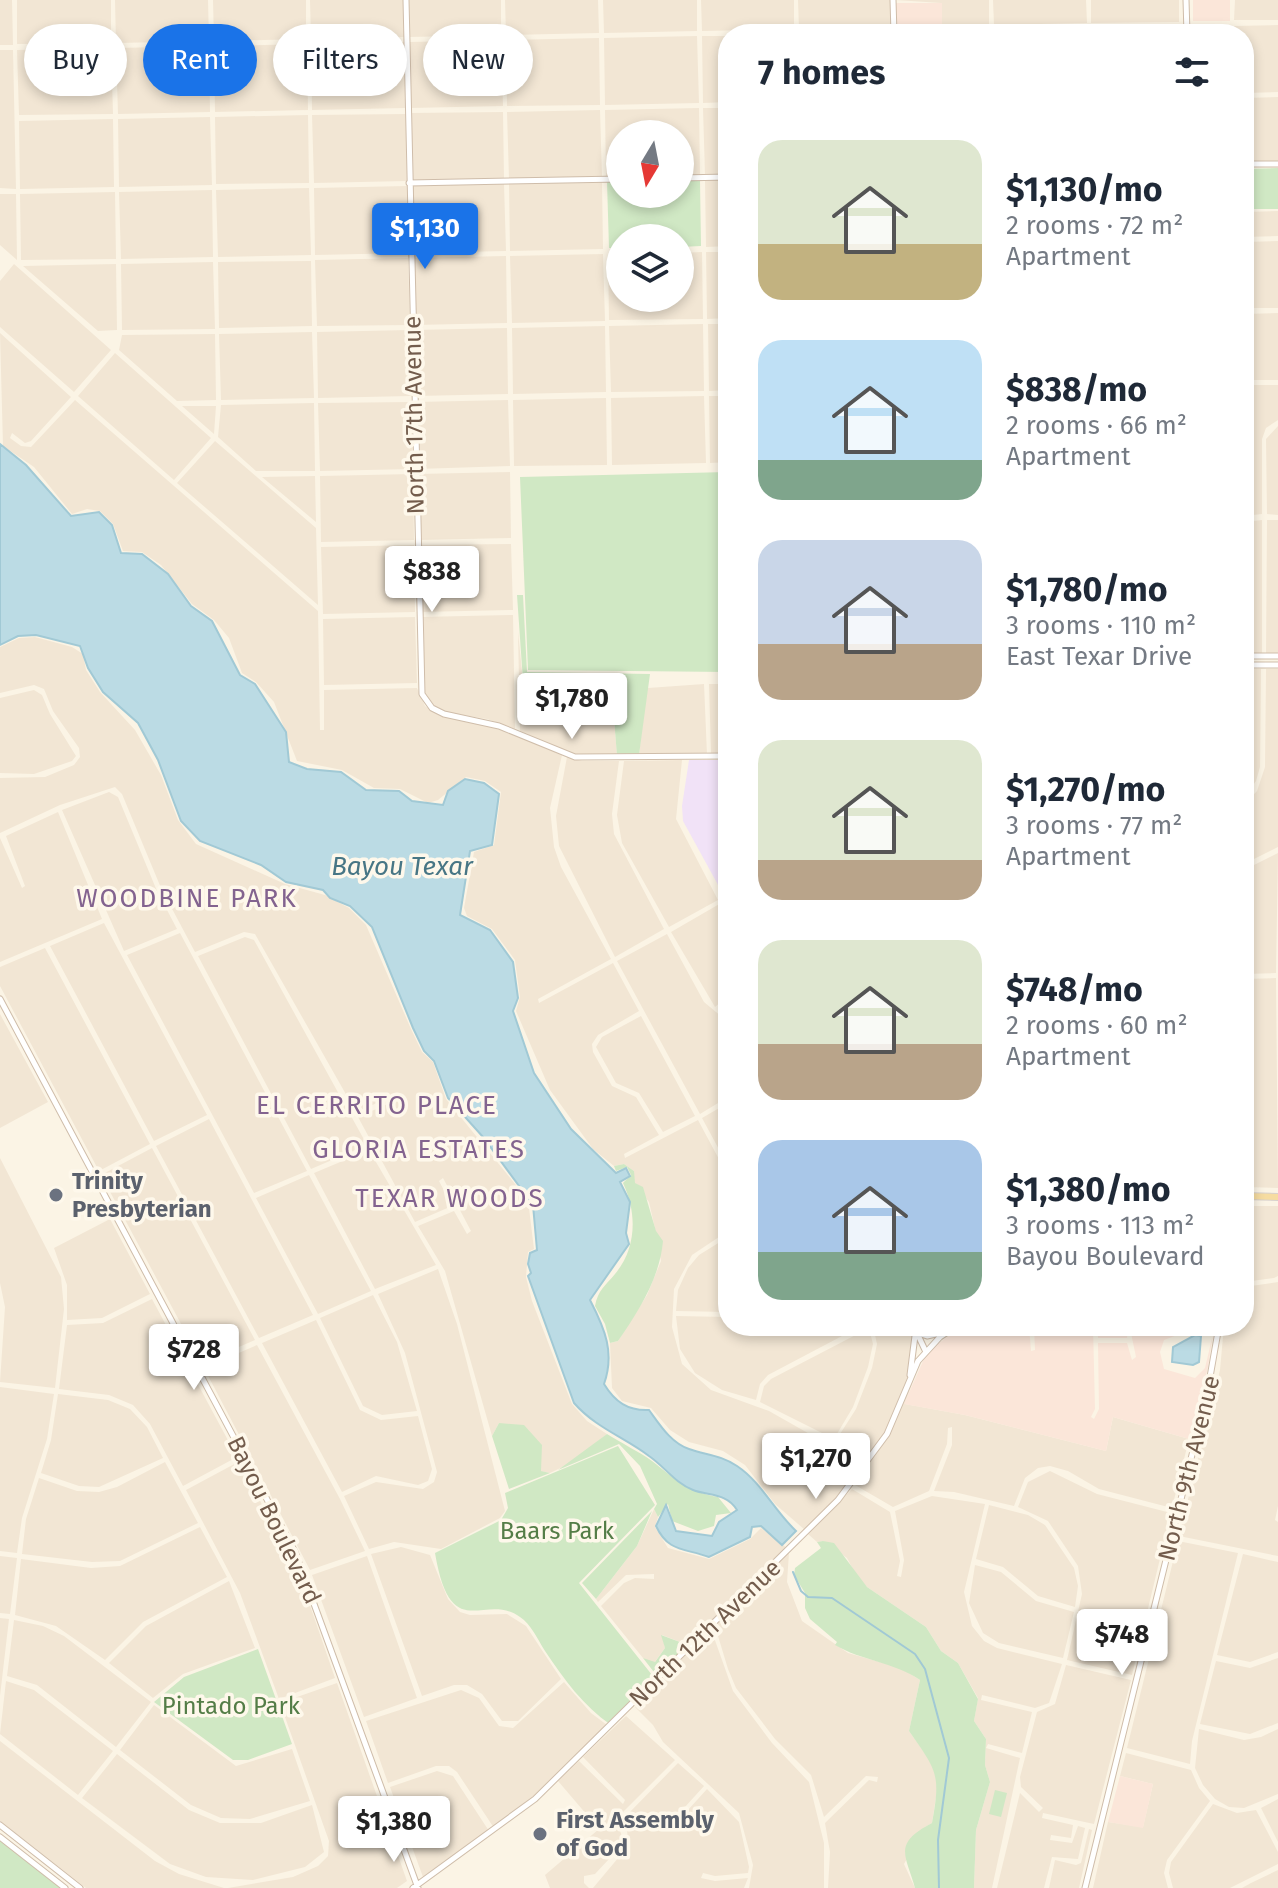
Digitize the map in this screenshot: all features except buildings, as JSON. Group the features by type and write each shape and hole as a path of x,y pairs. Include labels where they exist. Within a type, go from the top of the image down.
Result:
{"main road":[{"name":"North 17th Avenue","path":"406,0 419,686 428,704 444,714 499,726 575,757 718,756"},
{"path":"893,0 894,24"},
{"path":"1186,0 1187,24"},
{"path":"1254,164 1278,164"},
{"path":"694,178 718,177"},
{"path":"409,183 606,179"},
{"path":"1254,656 1278,656"},
{"path":"1254,665 1278,665"},
{"name":"Bayou Boulevard","path":"0,999 301,1563 416,1887"},
{"path":"1254,1196 1278,1197"},
{"path":"909,1380 916,1336"},
{"path":"920,1336 925,1350 941,1336"},
{"name":"North 9th Avenue","path":"1085,1888 1207,1394 1217,1336"},
{"name":"North 12th Avenue","path":"416,1887 535,1799 851,1486 872,1458 894,1419 925,1350"},
{"path":"0,1825 80,1888"},
{"path":"0,1837 65,1888"}],"shaded area":[{"path":"0,0 12,0 13,45 0,45"},
{"path":"17,0 111,0 111,24 24,24 24,44 17,44"},
{"path":"115,0 208,0 209,24 143,24 143,42 127,43 127,24 116,24"},
{"path":"213,0 306,0 306,24 273,24 273,40 257,40 257,24 214,24"},
{"path":"310,0 403,0 404,24 311,24"},
{"path":"408,0 501,0 501,24 423,24 423,37 409,37"},
{"path":"505,0 598,0 599,33 533,34 533,24 506,24"},
{"path":"603,0 697,0 697,31 604,33"},
{"path":"701,0 794,0 794,24 718,24 718,31 702,31"},
{"path":"798,0 891,0 892,24 799,24"},
{"path":"896,0 989,0 989,24 942,24 941,3"},
{"path":"993,0 1086,0 1087,23 994,24"},
{"path":"1091,0 1179,0 1179,22 1091,23"},
{"path":"1193,0 1230,0 1230,21 1193,21"},
{"path":"1235,0 1278,0 1278,20 1234,20"},
{"path":"896,3 942,3 942,24 896,24"},
{"path":"1278,25 1278,92 1254,93 1254,26"},
{"path":"697,36 699,103 605,105 604,38"},
{"path":"702,36 718,36 718,102 703,103"},
{"path":"599,38 600,105 507,106 507,96 533,96 533,39"},
{"path":"409,42 423,42 423,96 503,96 503,106 410,108"},
{"path":"257,45 273,45 273,96 308,96 308,110 215,112 215,96 257,96"},
{"path":"143,47 143,96 210,96 210,112 118,114 117,96 127,96 127,48"},
{"path":"0,50 13,50 16,189 0,188"},
{"path":"17,50 24,50 24,96 112,96 113,114 19,115"},
{"path":"312,96 405,96 405,108 312,110"},
{"path":"1278,97 1278,161 1254,162 1254,98"},
{"path":"699,108 700,175 694,175 694,120 606,120 606,177 605,110"},
{"path":"703,108 718,108 718,174 705,175"},
{"path":"600,110 602,177 509,179 507,112"},
{"path":"503,112 504,179 411,181 410,113"},
{"path":"406,114 407,181 314,183 312,115"},
{"path":"308,115 309,183 216,184 215,117"},
{"path":"210,117 212,185 119,187 118,119"},
{"path":"113,119 114,187 20,189 19,121"},
{"path":"705,180 718,180 718,246 706,247"},
{"path":"602,182 603,249 510,251 509,184"},
{"path":"504,184 506,251 413,253 411,186"},
{"path":"407,186 408,253 315,255 314,188"},
{"path":"309,188 311,255 218,257 216,190"},
{"path":"212,190 213,257 121,259 119,192"},
{"path":"115,192 116,259 21,260 20,194"},
{"path":"0,194 16,194 17,260 0,245"},
{"path":"1278,211 1278,236 1254,237 1254,212"},
{"path":"1278,241 1278,308 1254,308 1254,242"},
{"path":"694,252 702,252 703,319 609,320 609,312 694,312"},
{"path":"706,252 718,252 718,318 707,319"},
{"path":"603,254 605,321 512,323 510,256"},
{"path":"506,256 507,323 414,325 413,258"},
{"path":"408,258 410,325 317,326 315,260"},
{"path":"311,261 312,326 219,328 218,262"},
{"path":"213,262 215,329 122,330 121,264"},
{"path":"14,264 111,350 74,392 0,327 0,281"},
{"path":"116,264 117,330 98,331 23,266"},
{"path":"1278,313 1278,380 1254,380 1254,314"},
{"path":"703,324 704,391 611,392 609,326"},
{"path":"708,324 718,324 718,391 709,391"},
{"path":"605,326 606,392 513,394 512,328"},
{"path":"507,328 508,394 416,396 414,330"},
{"path":"410,330 411,396 318,398 317,332"},
{"path":"312,332 314,398 221,400 219,334"},
{"path":"0,333 71,397 31,441 25,443 12,433 10,438 21,446 31,447 75,400 318,611 320,730 324,730 324,690 417,688 425,706 437,714 498,728 562,755 550,808 554,847 561,867 611,959 538,999 539,1003 613,963 639,1011 598,1035 592,1044 593,1052 612,1086 636,1097 659,1135 624,1154 625,1158 698,1120 718,1157 718,1238 692,1255 674,1289 672,1327 682,1364 711,1390 769,1411 829,1445 831,1462 835,1461 833,1445 856,1409 872,1368 877,1344 875,1336 913,1336 907,1379 885,1432 837,1498 805,1530 775,1504 745,1465 723,1451 689,1442 670,1430 651,1408 622,1401 612,1388 610,1343 618,1341 647,1295 661,1261 656,1233 649,1202 634,1183 634,1171 624,1164 614,1166 593,1149 550,1090 516,1011 520,997 515,960 492,929 467,916 464,908 474,852 494,845 501,792 485,781 466,777 438,800 428,803 400,789 374,788 342,770 297,761 274,702 256,682 242,673 229,638 214,620 192,604 161,565 142,552 123,551 113,524 100,511 87,509 72,514 34,467 3,446"},
{"path":"215,334 216,400 177,401 119,350 122,335"},
{"path":"115,353 211,438 174,480 78,396"},
{"path":"1254,385 1278,385 1278,420 1266,428 1262,439 1262,514 1254,515"},
{"path":"704,396 706,463 612,465 611,398"},
{"path":"709,396 718,396 718,463 710,463"},
{"path":"606,398 607,465 514,466 513,400"},
{"path":"508,400 510,466 417,469 416,402"},
{"path":"411,402 413,469 320,471 318,403"},
{"path":"314,403 315,471 256,471 218,437 221,405"},
{"path":"182,406 216,406 214,434"},
{"path":"1278,426 1278,515 1267,514 1266,439"},
{"path":"215,441 316,528 318,605 177,483"},
{"path":"510,472 511,538 418,540 417,474"},
{"path":"413,474 414,540 321,542 320,476"},
{"path":"315,476 316,522 262,477"},
{"path":"1262,520 1262,653 1254,653 1254,521"},
{"path":"1267,520 1278,520 1278,653 1266,653"},
{"path":"511,544 513,610 420,612 419,545"},
{"path":"414,545 415,612 323,614 321,547"},
{"path":"513,615 515,729 487,719 445,712 434,706 424,693 420,617"},
{"path":"415,617 417,683 324,685 323,619"},
{"path":"518,632 523,681 558,712 614,718 617,756 576,755 520,731"},
{"path":"35,637 72,647 83,654 86,670 100,692 135,730 161,775 178,820 196,844 285,884 325,895 349,908 366,925 422,1052 433,1062 446,1099 528,1200 534,1249 528,1252 526,1277 532,1301 572,1404 587,1421 607,1434 573,1462 550,1473 540,1471 499,1423 492,1436 445,1271 418,1226 454,1211 467,1234 471,1231 443,1178 439,1181 452,1206 415,1222 358,1117 399,1099 398,1094 356,1112 255,934 244,932 195,952 161,888 122,794 115,787 60,805 0,833 0,778 45,777 74,765 80,757 79,748 53,711 44,689 34,685 0,693 0,647 19,638"},
{"path":"1254,669 1261,669 1260,767 1254,784"},
{"path":"1266,669 1278,669 1278,847 1254,859 1254,794 1265,767"},
{"path":"575,678 596,678 598,700 568,700"},
{"path":"647,683 648,688 704,684 707,754 639,755"},
{"path":"709,684 718,684 718,754 711,754"},
{"path":"34,690 42,695 76,756 72,761 34,774 0,773 0,698"},
{"path":"567,757 582,761 619,761 612,814 614,834 664,929 615,957 559,846 556,816"},
{"path":"682,760 676,819 718,900 669,927 622,843 617,815 624,761"},
{"path":"689,760 718,760 718,885 683,821 682,806"},
{"path":"109,792 118,797 157,891 177,929 124,951 62,810"},
{"path":"58,812 102,919 0,962 0,838 22,888 25,886 6,836"},
{"path":"1278,853 1276,973 1254,974 1254,865"},
{"path":"718,905 718,1004 715,1007 671,932"},
{"path":"104,923 207,1115 154,1141 50,946"},
{"path":"180,933 307,1171 254,1193 127,955"},
{"path":"667,934 704,1002 718,1014 718,1103 700,1114 617,961"},
{"path":"245,937 254,940 367,1145 311,1169 198,956"},
{"path":"45,948 150,1144 99,1171 0,986 0,967"},
{"path":"1276,978 1278,1188 1254,1187 1254,979"},
{"path":"0,1014 48,1102 0,1128"},
{"path":"641,1016 695,1116 663,1132 639,1093 616,1083 596,1047 602,1037"},
{"path":"718,1109 718,1148 702,1118"},
{"path":"209,1119 313,1315 259,1338 156,1146"},
{"path":"152,1148 255,1340 202,1363 101,1175"},
{"path":"369,1150 436,1265 375,1289 314,1173"},
{"path":"0,1158 61,1277 64,1309 55,1388 0,1382 5,1307 0,1283"},
{"path":"309,1175 371,1291 318,1314 256,1198"},
{"path":"1254,1206 1278,1206 1278,1276 1254,1281"},
{"path":"110,1219 150,1294 102,1318 67,1320 67,1285 54,1248"},
{"path":"718,1243 718,1312 676,1311 678,1290 688,1268 699,1255"},
{"path":"438,1269 457,1324 505,1511 500,1518 441,1549 394,1542 369,1549 344,1496 376,1482 423,1489 434,1482 437,1472 405,1353 378,1294"},
{"path":"1278,1282 1278,1506 1275,1520 1278,1522 1278,1556 1179,1536 1220,1370 1223,1336 1254,1336 1254,1286"},
{"path":"373,1295 397,1342 417,1411 382,1415 363,1406 320,1318"},
{"path":"152,1299 237,1457 183,1486 150,1424 133,1405 109,1395 59,1389 67,1325 103,1323"},
{"path":"676,1316 718,1317 718,1336 842,1336 768,1375 760,1384 756,1400 722,1390 695,1373 680,1349"},
{"path":"316,1320 360,1410 381,1420 418,1416 432,1469 428,1481 418,1485 376,1476 342,1492 262,1343"},
{"path":"854,1336 871,1336 873,1344 868,1367 853,1407 834,1439 760,1402 764,1386 771,1379"},
{"path":"949,1336 1030,1336 1031,1351 1035,1350 1034,1336 1093,1336 1095,1409 1091,1417 1094,1419 1099,1409 1098,1343 1127,1343 1132,1360 1136,1357 1132,1336 1175,1336 1164,1340 1160,1352 1164,1369 1195,1378 1205,1368 1213,1336 1189,1439 1113,1417 1106,1451 965,1415 904,1404 927,1352"},
{"path":"1098,1336 1127,1336 1127,1338"},
{"path":"257,1345 365,1551 310,1570 204,1368"},
{"path":"918,1366 905,1404 965,1415 1106,1451 1113,1417 1189,1439 1172,1508 1099,1489 1068,1471 1050,1466 1038,1468 1025,1478 1014,1506 954,1492 934,1491 952,1445 952,1427 948,1428 947,1444 929,1491 893,1507 855,1485 889,1435"},
{"path":"0,1387 54,1394 47,1439 22,1518 17,1553 0,1551"},
{"path":"58,1394 108,1400 130,1409 147,1427 163,1458 99,1487 79,1486 41,1473 51,1440"},
{"path":"240,1461 304,1588 335,1678 279,1699 240,1593 186,1490"},
{"path":"165,1462 198,1523 120,1561 92,1562 22,1554 26,1519 39,1478 77,1491 99,1492 117,1487"},
{"path":"1050,1471 1097,1494 1171,1513 1132,1675 1067,1660 1082,1594 1078,1566 1048,1521 1018,1507 1028,1482"},
{"path":"852,1489 890,1512 900,1561 897,1576 901,1577 904,1560 895,1511 932,1496 985,1504 964,1592 972,1626 984,1641 997,1648 1062,1664 1049,1703 1035,1708 982,1695 981,1700 1032,1712 1022,1753 988,1744 986,1748 1020,1758 992,1888 974,1888 976,1830 990,1782 985,1765 986,1739 974,1721 978,1698 958,1663 941,1651 926,1627 867,1587 857,1577 847,1558 808,1534"},
{"path":"989,1505 1028,1515 1045,1525 1074,1568 1078,1586 1075,1607 1038,1596 1003,1567 976,1559"},
{"path":"654,1509 658,1517 655,1527 668,1548 709,1559 750,1539 761,1528 787,1548 688,1645 662,1635 665,1648 654,1663 643,1658 601,1606 624,1583 635,1578 654,1579 654,1574 626,1575 598,1602 596,1599 637,1546"},
{"path":"200,1527 227,1577 143,1622 105,1660 56,1626 15,1615 21,1559 91,1568 120,1566"},
{"path":"1178,1541 1238,1553 1192,1741 1190,1764 1127,1748"},
{"path":"401,1547 430,1555 448,1599 460,1612 470,1615 507,1614 526,1626 561,1679 518,1721 502,1721 482,1694 467,1685 454,1685 422,1696 371,1554"},
{"path":"789,1553 787,1582 802,1621 848,1653 901,1668 920,1680 909,1731 932,1763 938,1784 932,1823 925,1827 904,1864 915,1888 828,1888 830,1852 825,1823 869,1780 877,1782 878,1777 866,1776 824,1817 811,1775 775,1739 736,1688 728,1669 715,1626"},
{"path":"1243,1554 1278,1562 1278,1652 1250,1662 1217,1655"},
{"path":"0,1556 17,1558 10,1614 0,1613"},
{"path":"367,1556 417,1698 364,1717 312,1575"},
{"path":"975,1565 1001,1572 1036,1601 1074,1612 1063,1658 999,1643 983,1633 969,1603"},
{"path":"229,1581 255,1648 183,1674 153,1698 109,1663 146,1626"},
{"path":"0,1618 9,1619 0,1696"},
{"path":"14,1620 43,1626 64,1636 151,1702 116,1747 37,1685 7,1676"},
{"path":"711,1629 733,1691 772,1743 809,1782 824,1843 824,1888 749,1888 753,1865 739,1813 663,1742 653,1725 635,1707"},
{"path":"1278,1658 1278,1723 1250,1734 1200,1724 1216,1661 1250,1668"},
{"path":"1066,1665 1131,1680 1094,1824 1043,1813 1042,1818 1073,1825 1071,1838 1051,1835 1050,1840 1072,1843 1078,1826 1085,1828 1078,1859 1052,1857 1044,1888 997,1888 1020,1793 1039,1812 1043,1808 1021,1787 1020,1777 1037,1712 1055,1704"},
{"path":"6,1681 34,1690 113,1751 78,1795 0,1734"},
{"path":"564,1682 591,1713 607,1725 534,1797 494,1828 457,1772 449,1766 436,1766 388,1783 366,1721 461,1690 479,1698 499,1726 513,1728"},
{"path":"337,1683 407,1881 397,1888 228,1888 293,1877 318,1866 328,1856 329,1841 280,1703"},
{"path":"154,1705 236,1766 292,1749 310,1801 250,1819 221,1818 191,1805 120,1750"},
{"path":"626,1716 675,1760 623,1812 618,1824 624,1843 595,1874 584,1876 584,1883 589,1888 550,1888 545,1875 599,1829 558,1781 579,1761 623,1804 625,1800 583,1757"},
{"path":"1199,1729 1244,1740 1278,1729 1278,1794 1244,1808 1229,1807 1215,1799 1203,1785 1195,1768"},
{"path":"0,1741 155,1861 179,1874 224,1888 86,1888 0,1821"},
{"path":"1126,1753 1191,1770 1199,1788 1210,1801 1167,1860 1164,1873 1168,1888 1093,1888 1108,1822 1143,1827 1153,1784 1120,1776"},
{"path":"117,1754 189,1810 220,1823 261,1823 312,1805 324,1852 305,1867 253,1880 206,1877 170,1864 82,1798"},
{"path":"678,1763 704,1786 685,1807 688,1810 707,1789 739,1822 749,1867 748,1873 715,1876 703,1873 701,1878 715,1881 748,1878 744,1888 593,1888 629,1845 625,1817"},
{"path":"437,1771 453,1776 489,1831 423,1877 390,1787"},
{"path":"1120,1776 1153,1784 1143,1828 1108,1822"},
{"path":"1278,1799 1278,1842 1261,1808"},
{"path":"1213,1804 1237,1813 1256,1810 1278,1852 1278,1864 1230,1888 1173,1888 1169,1873 1171,1862"},
{"path":"1089,1829 1092,1830 1079,1888 1049,1888 1055,1860 1076,1865 1081,1863"},
{"path":"1278,1870 1278,1888 1242,1888 1251,1883"}],"green space":[{"path":"1278,168 1278,209 1254,209 1254,169"},
{"path":"694,181 700,181 701,246 694,246 694,224 608,224 608,208 694,208"},
{"path":"718,472 718,672 528,670 520,477"},
{"path":"517,595 523,595 527,672 650,674 639,755 617,756 614,718 558,712 523,681","holes":["575,678 596,678 597,700 568,700"]},
{"path":"624,1164 634,1171 635,1183 643,1187 656,1231 663,1241 658,1268 647,1293 618,1341 610,1343 605,1324 595,1306 600,1292 622,1264 631,1241 631,1206 623,1183 631,1175 627,1167 616,1171 614,1166"},
{"path":"499,1423 524,1425 542,1445 541,1471 550,1473 509,1489 492,1436"},
{"path":"607,1434 647,1457 682,1484 718,1497 731,1513 716,1515 714,1526 698,1531 672,1521 668,1504 658,1517 654,1509 657,1504 640,1466 619,1444 558,1470"},
{"name":"Baars Park","path":"618,1446 655,1505 579,1583 656,1680 611,1725 575,1691 524,1620 507,1611 459,1608 450,1599 442,1582 435,1553 501,1520 508,1508 505,1493"},
{"path":"652,1511 637,1546 596,1599 582,1583"},
{"path":"817,1542 834,1543 867,1587 926,1627 941,1651 958,1663 978,1699 974,1721 986,1739 985,1765 990,1782 976,1830 974,1888 915,1888 905,1851 911,1837 932,1823 936,1794 931,1765 909,1731 920,1680 900,1669 835,1645 837,1642 810,1619 805,1608 805,1593 794,1575 795,1568 821,1548"},
{"path":"661,1635 688,1645 657,1676 643,1658 655,1662 665,1648"},
{"name":"Pintado Park","path":"258,1649 292,1744 248,1760 233,1760 154,1702 184,1677"},
{"path":"995,1790 1007,1793 1001,1817 989,1814"},
{"path":"0,1837 65,1888 0,1888"}],"water":[{"name":"Bayou Texar","path":"0,444 26,465 71,516 99,512 112,525 121,553 142,554 168,574 191,606 212,621 240,675 255,684 286,732 289,762 307,769 341,772 366,790 399,791 412,801 443,805 448,791 465,779 484,783 499,794 492,845 470,851 460,915 490,930 513,962 518,998 513,1011 534,1073 571,1129 616,1173 626,1168 630,1176 620,1182 630,1202 626,1233 629,1244 590,1300 607,1341 609,1362 604,1384 623,1404 649,1410 666,1433 683,1446 725,1460 746,1473 796,1531 782,1545 761,1526 752,1527 750,1537 709,1557 671,1545 656,1526 666,1505 676,1531 712,1536 719,1522 737,1510 723,1498 693,1490 681,1483 649,1456 601,1426 574,1403 528,1276 531,1273 528,1264 530,1253 537,1250 533,1205 483,1137 448,1098 434,1061 424,1051 413,1028 372,927 350,906 330,898 323,890 286,882 261,865 200,841 181,821 158,760 138,723 103,692 88,668 80,646 36,635 18,636 0,645"},
{"path":"1193,1336 1201,1336 1199,1362 1193,1365 1172,1362 1173,1347"}],"waterway":[{"path":"793,1572 801,1591 808,1597 832,1598 915,1654 925,1669 949,1758 938,1840 939,1888"}],"place":[{"name":"Trinity Presbyterian","path":"56,1195"},
{"name":"First Assembly of God","path":"540,1834"}],"district":[{"name":"WOODBINE PARK","path":"187,898"},
{"name":"EL CERRITO PLACE","path":"377,1105"},
{"name":"GLORIA ESTATES","path":"419,1149"},
{"name":"TEXAR WOODS","path":"450,1198"}]}
